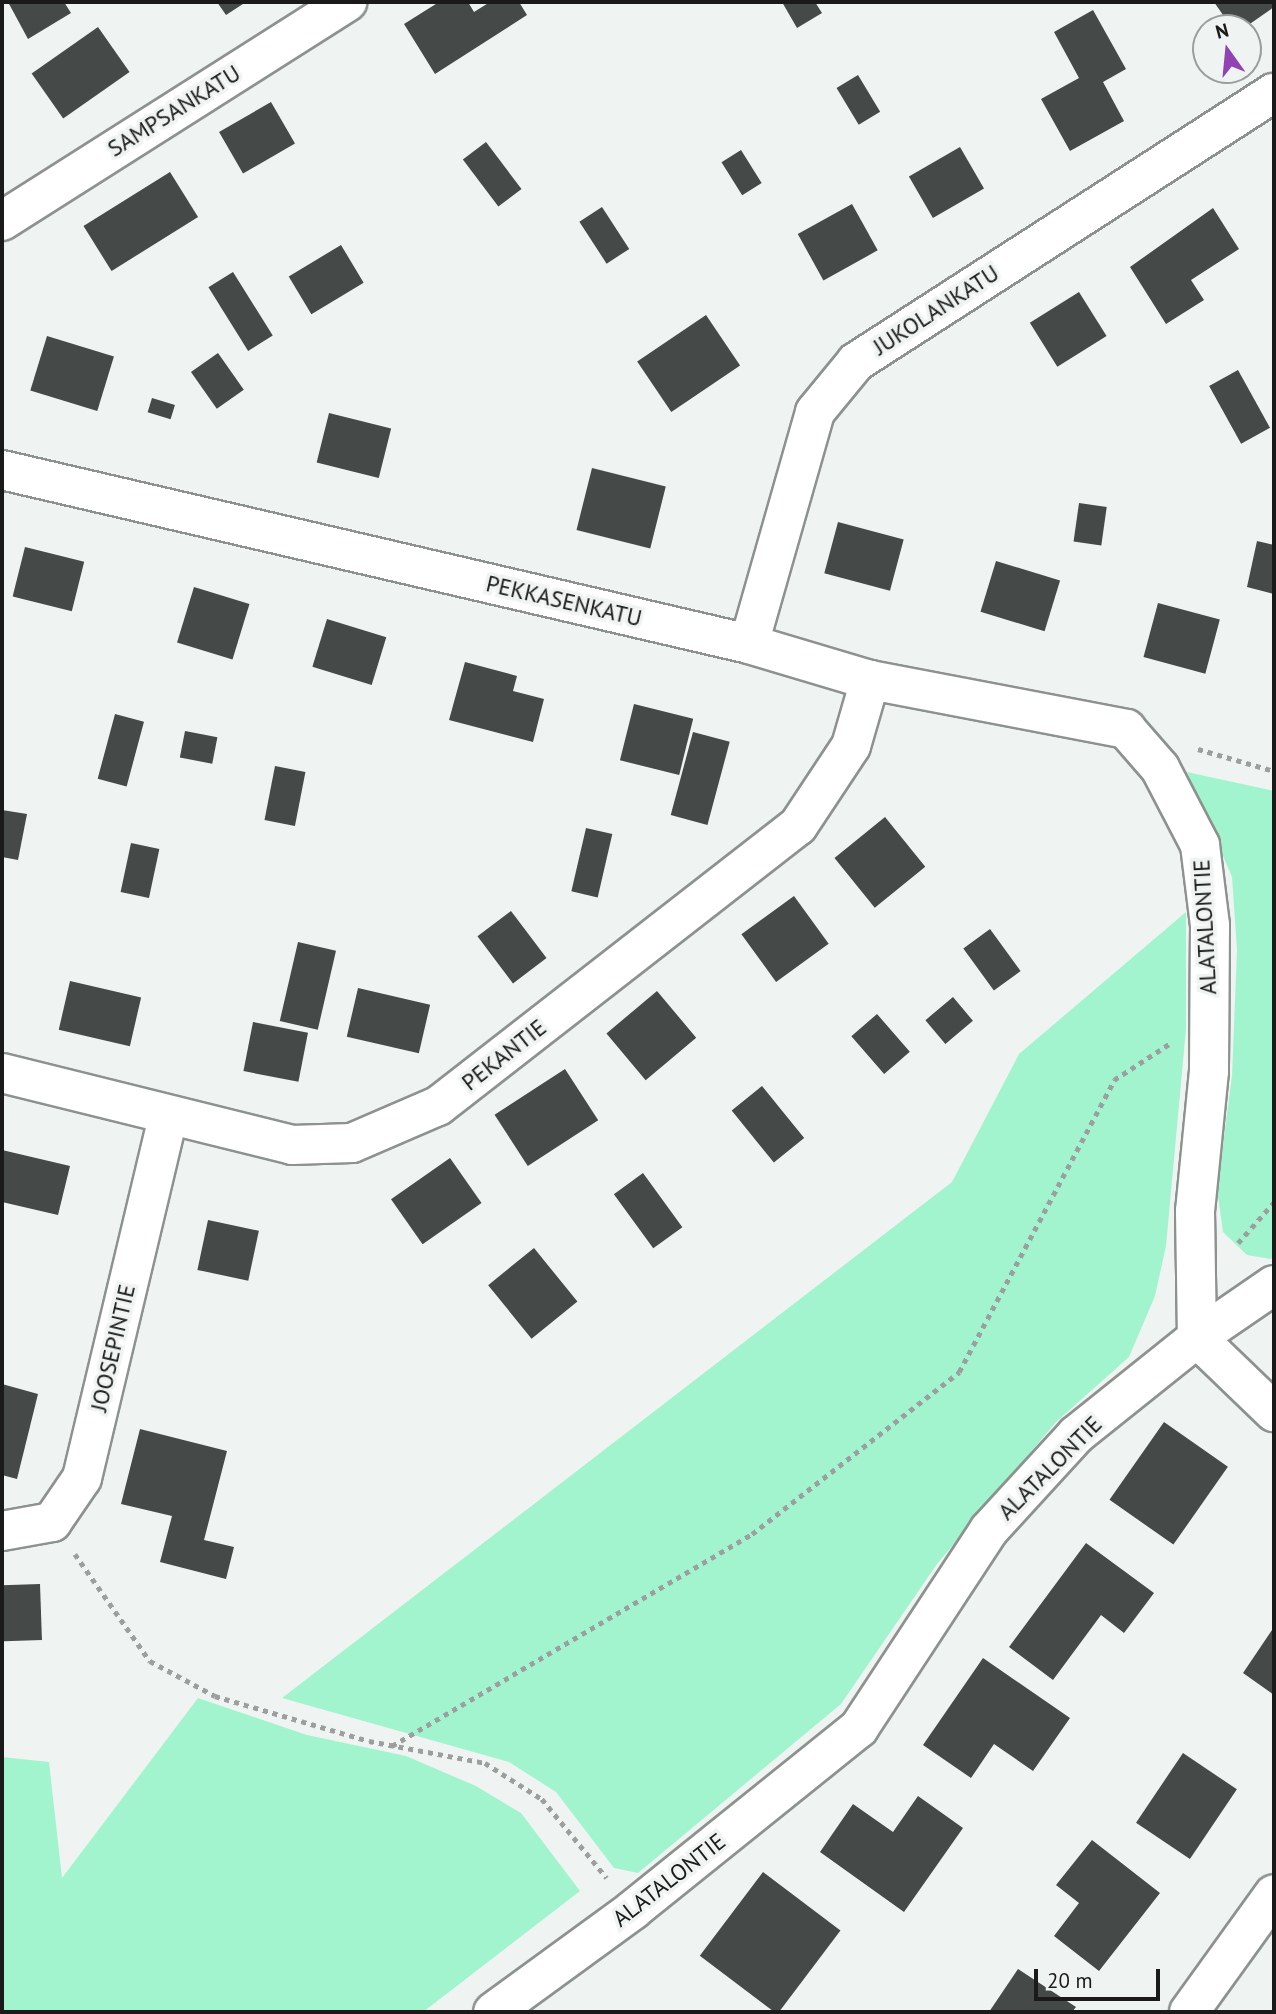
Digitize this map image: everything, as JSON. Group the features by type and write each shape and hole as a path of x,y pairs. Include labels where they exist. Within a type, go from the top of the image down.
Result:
{"street":[{"name":"SAMPSANKATU","path":"2,221 347,2"},
{"name":"JUKOLANKATU","path":"749,645 815,412 856,362 1274,93"},
{"name":"PEKKASENKATU","path":"2,470 749,645 870,680 1126,729"},
{"name":"PEKANTIE","path":"2,1073 168,1118 292,1146 352,1143 438,1107 798,826 851,746 870,680"},
{"name":"ALATALONTIE","path":"493,2012 633,1910 859,1728 989,1530 1076,1435 1197,1339 1195,1211 1209,1018 1210,925 1200,845 1160,768 1126,729"},
{"name":"JOOSEPINTIE","path":"52,1522 82,1478 168,1118"},
{"path":"1274,1285 1197,1339 1274,1412"},
{"path":"2,1531 52,1522"},
{"path":"1189,2012 1274,1895"}],"path":[{"path":"392,1746 752,1534 959,1372 1114,1080 1209,1018"},
{"path":"52,1522 150,1661 215,1696 392,1746 485,1763 542,1798 633,1910"}],"green space":[{"path":"1187,772 1274,791 1274,1256 1271,1259 1247,1255 1223,1232 1217,1189 1232,1076 1237,950 1232,877"},
{"path":"1186,912 1186,1029 1166,1246 1155,1296 1129,1357 1056,1422 937,1564 841,1704 638,1873 614,1868 556,1792 509,1762 282,1698 952,1182 1019,1054"},
{"path":"198,1698 307,1735 406,1756 476,1786 521,1813 580,1891 423,2012 2,2012 2,1757 49,1762 62,1878"}],"building":[{"path":"8,2 64,2 71,13 28,39"},
{"path":"217,2 246,2 226,15"},
{"path":"439,2 468,2 474,12 490,2 519,2 527,15 435,74 404,24"},
{"path":"782,2 815,2 822,13 797,28"},
{"path":"1214,2 1274,2 1274,7 1262,15 1222,14"},
{"path":"1093,10 1126,69 1103,82 1124,121 1070,151 1041,99 1079,78 1054,32"},
{"path":"98,27 130,72 63,119 32,73"},
{"path":"858,75 880,112 859,125 837,88"},
{"path":"271,102 295,144 243,174 219,132"},
{"path":"486,142 522,189 498,207 463,159"},
{"path":"960,147 984,189 933,218 909,176"},
{"path":"741,150 762,183 742,195 721,162"},
{"path":"170,172 198,217 112,271 83,226"},
{"path":"852,204 878,250 823,280 798,234"},
{"path":"602,207 629,249 607,264 579,222"},
{"path":"1213,208 1239,249 1191,280 1204,300 1166,324 1130,267"},
{"path":"341,245 364,283 311,314 289,276"},
{"path":"233,272 273,336 248,351 208,287"},
{"path":"1079,292 1107,336 1057,367 1030,323"},
{"path":"706,315 740,366 671,412 637,361"},
{"path":"47,336 114,356 97,411 30,391"},
{"path":"218,353 244,390 217,409 191,372"},
{"path":"1238,370 1270,428 1241,444 1209,386"},
{"path":"152,398 175,405 171,419 148,412"},
{"path":"329,413 391,428 379,478 317,462"},
{"path":"592,468 666,486 650,548 577,530"},
{"path":"1079,503 1107,507 1101,546 1074,542"},
{"path":"838,522 904,540 890,591 824,573"},
{"path":"1257,541 1274,545 1274,594 1247,587"},
{"path":"25,547 84,562 72,611 13,596"},
{"path":"996,561 1060,581 1045,631 981,612"},
{"path":"194,587 249,604 233,659 177,642"},
{"path":"1158,603 1220,620 1205,674 1144,657"},
{"path":"327,619 386,637 372,685 312,667"},
{"path":"465,662 517,676 513,691 544,699 533,742 449,720"},
{"path":"634,704 693,719 679,775 620,760"},
{"path":"115,714 144,722 127,786 98,779"},
{"path":"185,731 217,737 212,764 180,758"},
{"path":"693,732 730,742 707,825 671,815"},
{"path":"275,766 305,772 295,826 265,820"},
{"path":"2,810 27,814 18,860 2,857"},
{"path":"885,817 925,867 875,908 834,858"},
{"path":"586,828 612,834 598,897 571,891"},
{"path":"131,843 159,849 149,898 121,892"},
{"path":"794,896 829,944 776,982 741,934"},
{"path":"511,911 547,958 513,983 477,936"},
{"path":"990,929 1021,971 994,990 963,948"},
{"path":"298,942 336,951 318,1030 280,1021"},
{"path":"70,981 141,997 130,1046 59,1030"},
{"path":"358,988 430,1005 419,1053 347,1037"},
{"path":"657,991 696,1038 646,1080 606,1033"},
{"path":"953,997 973,1021 945,1044 925,1020"},
{"path":"877,1014 910,1052 884,1074 851,1036"},
{"path":"253,1022 308,1033 298,1082 243,1071"},
{"path":"565,1069 598,1120 528,1166 495,1115"},
{"path":"762,1086 804,1138 774,1163 732,1111"},
{"path":"2,1150 70,1166 58,1215 2,1202"},
{"path":"450,1158 482,1203 423,1244 391,1199"},
{"path":"643,1173 682,1227 653,1248 614,1194"},
{"path":"208,1220 259,1231 248,1281 197,1270"},
{"path":"534,1248 577,1302 532,1339 488,1285"},
{"path":"2,1384 38,1394 17,1479 2,1475"},
{"path":"1164,1422 1228,1467 1173,1545 1110,1500"},
{"path":"140,1429 227,1451 204,1540 234,1547 226,1579 160,1562 172,1516 121,1504"},
{"path":"1086,1543 1154,1593 1124,1633 1101,1615 1053,1680 1009,1647"},
{"path":"40,1584 42,1640 4,1641 2,1585"},
{"path":"1274,1627 1274,1695 1243,1673"},
{"path":"983,1658 1070,1718 1033,1771 994,1744 971,1778 923,1745"},
{"path":"1183,1753 1237,1789 1190,1859 1136,1823"},
{"path":"918,1796 963,1828 904,1912 820,1852 853,1804 893,1832"},
{"path":"1092,1840 1160,1893 1099,1971 1054,1936 1079,1903 1056,1885"},
{"path":"763,1872 840,1930 779,2012 774,2012 700,1956"},
{"path":"1018,1969 1076,2007 1072,2012 989,2012"}]}
